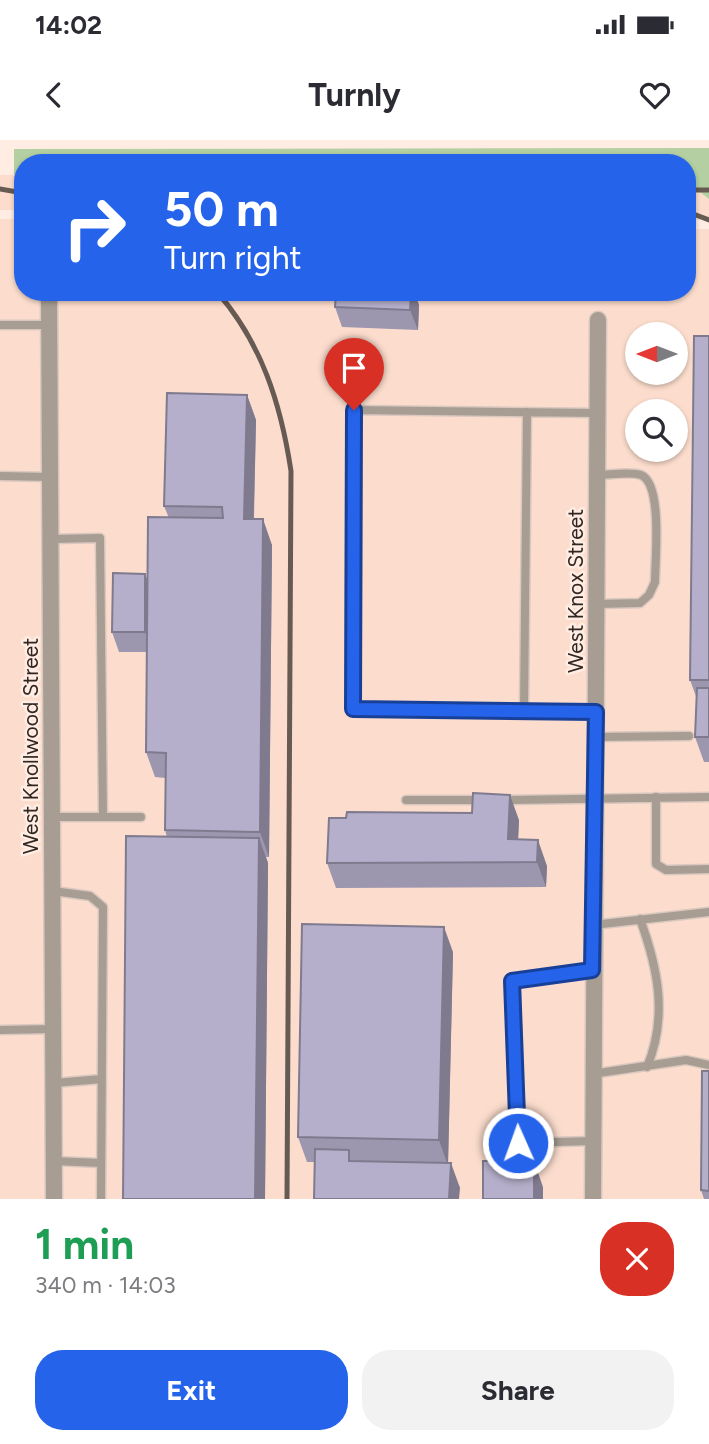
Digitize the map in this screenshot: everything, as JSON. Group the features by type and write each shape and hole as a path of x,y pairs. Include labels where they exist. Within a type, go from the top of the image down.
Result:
{"street":[{"name":"West Knollwood Street","path":"49,301 54,1199"},
{"name":"West Knox Street","path":"593,1199 592,970 598,320"}],"lane":[{"path":"0,325 49,325"},
{"path":"596,712 353,709 354,410 597,413"},
{"path":"524,711 527,412"},
{"path":"597,475 640,474 649,481 655,494 655,582 649,595 640,603 597,604"},
{"path":"0,476 50,477"},
{"path":"51,539 100,538 103,817"},
{"path":"596,737 689,736"},
{"path":"406,800 594,796 709,797"},
{"path":"656,797 656,864 666,870 709,869"},
{"path":"52,817 141,817"},
{"path":"53,891 90,896 103,907 101,1199"},
{"path":"593,925 709,912"},
{"path":"640,919 660,988 659,1024 647,1067"},
{"path":"592,970 512,981 518,1143 593,1141"},
{"path":"0,1030 53,1029"},
{"path":"592,1074 686,1060 709,1065"},
{"path":"54,1083 102,1079"},
{"path":"54,1161 101,1163"}],"shaded area":[{"path":"0,175 14,175 14,210 0,210"},
{"path":"696,189 709,199 709,220 696,220"},
{"path":"0,219 14,219 14,301 696,301 696,229 709,229 709,1199 0,1199"}],"green space":[{"path":"709,148 709,199 696,189 696,154 14,154 14,149"}],"building":[{"path":"335,301 410,301 410,310 335,307"},
{"path":"694,336 709,336 709,680 690,680"},
{"path":"167,393 247,395 244,519 263,519 260,832 165,830 166,753 146,752 148,517 223,518 222,507 164,506"},
{"path":"113,573 145,574 145,632 112,632"},
{"path":"697,688 709,688 709,737 695,737"},
{"path":"473,793 510,795 508,839 538,840 537,862 327,863 329,818 346,818 347,812 472,813"},
{"path":"126,836 259,838 255,1199 123,1199"},
{"path":"302,924 444,927 439,1140 298,1137"},
{"path":"702,1071 709,1071 709,1191 701,1190"},
{"path":"315,1149 349,1150 349,1161 451,1163 449,1199 314,1199"},
{"path":"483,1161 534,1161 534,1199 483,1199"}],"railway":[{"path":"0,189 14,191"},
{"path":"696,190 709,190"},
{"path":"696,215 709,220"},
{"path":"224,301 246,332 267,376 282,422 291,471 287,1199"}],"route":[{"path":"354,410 353,709 596,712 592,970 512,981 518,1143"}]}
